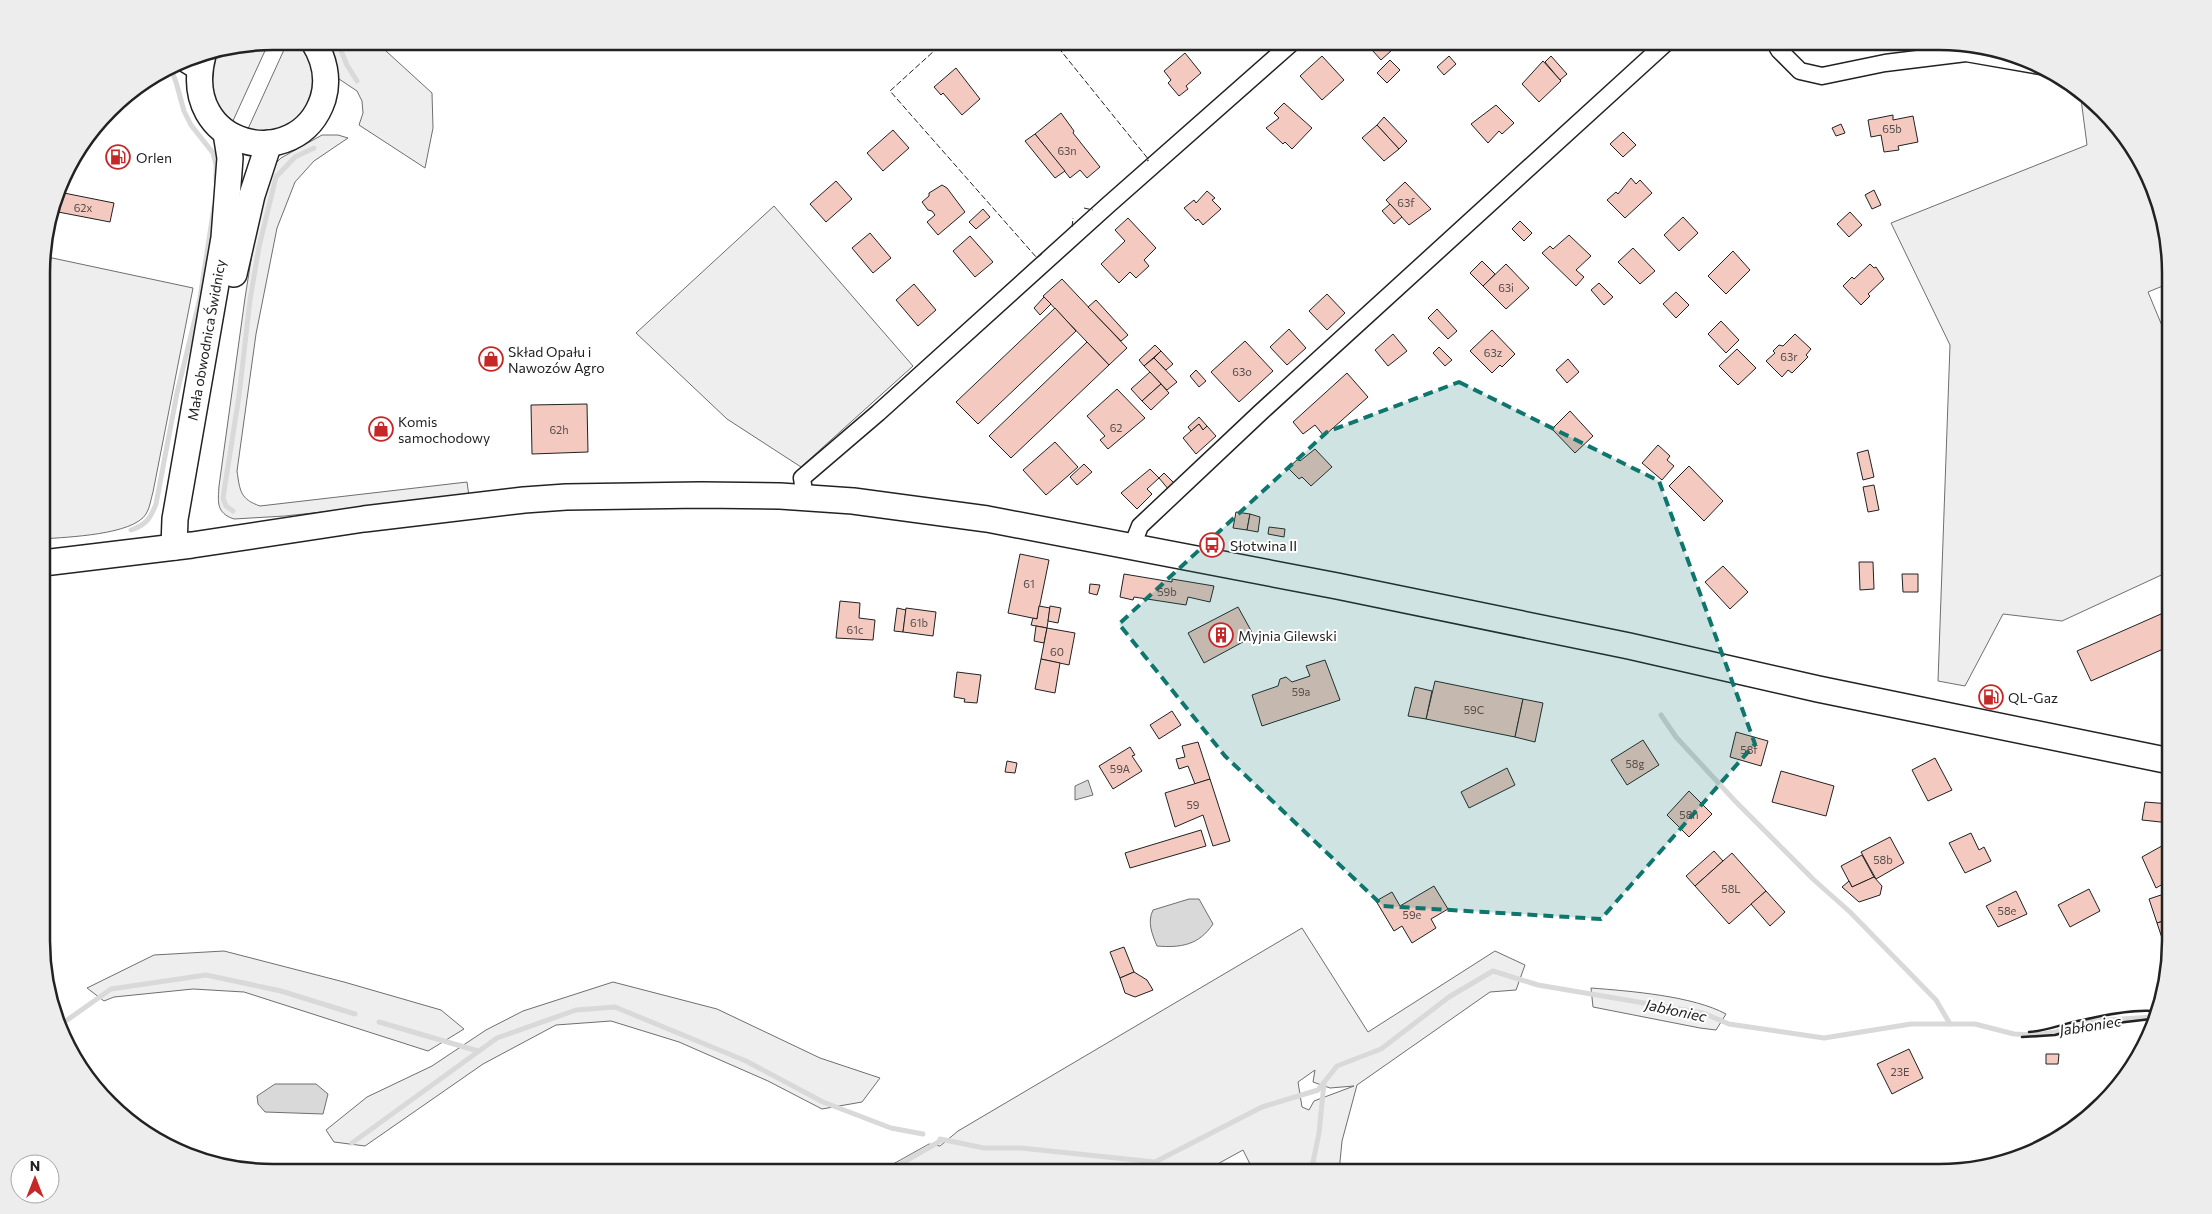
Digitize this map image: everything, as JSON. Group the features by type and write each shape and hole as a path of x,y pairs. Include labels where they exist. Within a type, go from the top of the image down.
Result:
{"main road":[{"path":"194,65 201,100 216,124 226,133 251,143 269,143 285,139 300,131 312,119 321,104 326,88 324,66 318,50"},
{"name":"Mała obwodnica Świdnicy","path":"183,546 175,520 224,238 230,158 226,133"},
{"name":"Mała obwodnica Świdnicy","path":"183,546 192,521 234,273 252,196 269,143"},
{"path":"50,562 183,546 364,519 524,500 701,495 803,488 907,507 978,517 1132,546 1630,646 1818,689 2162,759"}],"street":[{"path":"803,488 878,413 1107,206 1284,50"},
{"path":"1132,546 1140,526 1261,412 1658,50"},
{"path":"1779,50 1800,71 1822,76 1884,63 1966,53 2001,59"}],"highlighted area":[{"path":"1459,382 1659,481 1755,744 1601,919 1383,906 1225,756 1119,624 1327,432"}],"shaded area":[{"path":"265,50 232,123 219,111 214,103 210,89 214,58 229,54"},
{"path":"284,50 304,50 314,79 305,109 293,123 285,127 268,131 247,131"},
{"path":"327,50 385,50 432,93 433,128 425,168 359,125 363,113 362,101 357,91 336,77"},
{"path":"2081,101 2107,126 2132,161 2150,201 2158,229 2162,258 2162,286 2148,292 2162,326 2162,575 2062,621 2003,614 1965,686 1938,681 1950,345 1891,223 2087,145"},
{"path":"322,135 338,135 348,138 314,161 295,182 277,228 256,334 237,471 240,489 248,500 260,506 467,482 469,496 285,516 234,519 224,514 219,506 219,486 256,228 267,183 275,164 281,158"},
{"path":"774,206 913,366 801,467 727,419 636,333"},
{"path":"50,258 193,288 153,492 146,514 139,521 114,531 50,538"},
{"path":"1088,780 1093,795 1075,800 1075,786"},
{"path":"1189,899 1199,899 1213,924 1202,937 1189,944 1157,946 1150,924 1153,910"},
{"path":"1302,928 1368,1032 1495,951 1525,965 1516,990 1490,992 1357,1085 1342,1141 1340,1164 1250,1164 1243,1150 1218,1164 893,1164 929,1144 940,1146 958,1131","holes":["1315,1070 1313,1082 1330,1088 1354,1086 1314,1101 1309,1110 1302,1107 1298,1082"]},
{"path":"224,951 344,982 441,1010 464,1029 428,1051 244,992 193,989 114,997 104,1001 87,988 154,955"},
{"path":"613,982 717,1009 820,1058 880,1078 862,1102 822,1109 768,1081 679,1042 611,1021 556,1025 483,1064 365,1146 334,1142 326,1130 367,1097 432,1066 486,1030 523,1011"},
{"path":"1591,988 1679,999 1726,1014 1716,1030 1700,1028 1593,1007"},
{"path":"275,1084 316,1084 328,1094 323,1114 265,1112 258,1104 257,1096"}],"building":[{"path":"1372,50 1392,50 1381,60"},
{"path":"1185,53 1201,73 1186,86 1188,89 1179,96 1168,83 1171,80 1164,71"},
{"path":"1322,56 1344,80 1322,100 1300,76"},
{"path":"1449,56 1456,64 1444,75 1437,67"},
{"path":"1551,56 1567,74 1560,80 1545,62"},
{"path":"1390,60 1400,70 1387,83 1377,73"},
{"path":"1543,61 1561,81 1539,102 1522,84"},
{"path":"956,68 980,99 962,115 943,93 941,95 934,87"},
{"path":"1284,103 1312,128 1292,149 1285,142 1283,144 1266,128 1279,118 1274,113"},
{"path":"1496,105 1514,123 1502,134 1499,131 1488,143 1471,124"},
{"path":"1061,113 1074,131 1073,133 1100,167 1087,178 1080,170 1070,178 1035,134"},
{"path":"1893,115 1893,120 1913,116 1918,142 1898,146 1899,150 1884,152 1881,135 1871,137 1868,120"},
{"path":"1384,117 1407,141 1399,149 1377,125"},
{"path":"1841,124 1845,133 1836,136 1832,128"},
{"path":"1377,125 1399,149 1384,161 1362,138"},
{"path":"893,130 909,148 883,171 867,153"},
{"path":"1623,132 1636,145 1623,157 1610,144"},
{"path":"1035,134 1065,171 1055,178 1025,141"},
{"path":"1631,178 1636,184 1640,180 1652,193 1625,218 1607,200 1616,192 1618,194"},
{"path":"836,181 852,199 826,222 810,204"},
{"path":"1405,182 1431,209 1409,225 1386,200"},
{"path":"942,185 947,188 965,212 938,235 927,222 935,215 922,202 929,196 929,193"},
{"path":"1874,190 1881,205 1872,209 1865,195"},
{"path":"1207,191 1215,198 1212,200 1221,209 1203,225 1198,219 1196,221 1184,208 1194,200 1196,203"},
{"path":"65,193 114,203 110,222 59,212"},
{"path":"1390,204 1402,217 1394,224 1382,211"},
{"path":"983,209 990,217 976,229 969,222"},
{"path":"1850,212 1862,225 1849,237 1837,224"},
{"path":"1683,217 1698,233 1679,251 1664,235"},
{"path":"1128,218 1156,248 1144,260 1149,266 1136,278 1130,272 1119,283 1101,264 1125,241 1115,230"},
{"path":"1520,221 1532,233 1524,241 1512,229"},
{"path":"870,233 891,258 873,273 852,248"},
{"path":"1569,235 1591,256 1576,270 1584,277 1576,286 1542,253 1550,246 1553,249"},
{"path":"970,236 993,262 975,277 953,251"},
{"path":"1633,248 1655,271 1640,284 1618,262"},
{"path":"1733,251 1750,270 1726,294 1708,276"},
{"path":"1482,261 1495,274 1483,286 1470,273"},
{"path":"1506,264 1529,288 1506,309 1483,286"},
{"path":"1870,264 1874,268 1876,267 1884,279 1868,294 1870,296 1861,305 1843,286 1852,277 1854,279"},
{"path":"1062,279 1127,348 1109,365 1043,296"},
{"path":"1599,283 1613,297 1604,305 1591,290"},
{"path":"914,284 936,310 918,326 896,300"},
{"path":"1676,292 1689,305 1676,318 1663,304"},
{"path":"1327,294 1345,313 1327,330 1309,311"},
{"path":"1044,297 1051,304 1040,315 1034,308"},
{"path":"1096,300 1128,335 1121,341 1088,307"},
{"path":"1055,308 1076,331 978,424 956,402"},
{"path":"1437,309 1457,331 1448,339 1428,318"},
{"path":"1721,321 1739,340 1726,353 1708,334"},
{"path":"1289,329 1306,348 1287,365 1270,347"},
{"path":"1492,330 1515,354 1502,367 1500,365 1492,373 1470,351"},
{"path":"1393,334 1407,351 1388,366 1375,350"},
{"path":"1795,334 1811,349 1806,355 1808,357 1792,373 1788,370 1782,377 1766,361 1775,353 1773,351 1779,345 1783,346"},
{"path":"1245,341 1273,371 1239,402 1211,372"},
{"path":"1087,342 1109,365 1011,458 989,436"},
{"path":"1155,345 1161,351 1144,366 1139,360"},
{"path":"1439,347 1452,360 1445,366 1433,353"},
{"path":"1737,349 1756,368 1738,385 1719,366"},
{"path":"1161,351 1173,364 1166,370 1154,358"},
{"path":"1154,358 1177,382 1167,390 1144,366"},
{"path":"1568,359 1579,372 1567,383 1556,370"},
{"path":"1196,370 1206,381 1199,387 1190,376"},
{"path":"1150,372 1161,384 1142,401 1131,389"},
{"path":"1347,373 1368,397 1324,436 1315,425 1303,434 1293,422"},
{"path":"1161,384 1169,393 1151,410 1142,401"},
{"path":"1117,389 1145,418 1108,449 1100,440 1105,436 1087,416"},
{"path":"587,404 588,452 532,454 531,405"},
{"path":"1570,411 1593,436 1575,453 1552,429"},
{"path":"1199,417 1207,426 1203,430 1199,424 1191,431 1188,427"},
{"path":"1199,424 1203,430 1207,426 1216,436 1196,454 1183,438"},
{"path":"1055,442 1078,467 1046,495 1023,470"},
{"path":"1658,445 1670,456 1667,460 1674,466 1662,480 1642,463"},
{"path":"1315,449 1332,467 1311,486 1302,477 1299,479 1288,468 1298,459 1300,461"},
{"path":"1868,450 1874,477 1863,480 1857,453"},
{"path":"1084,464 1092,472 1077,485 1070,477"},
{"path":"1689,466 1723,501 1704,521 1669,486"},
{"path":"1150,469 1159,478 1147,489 1152,494 1137,509 1121,493"},
{"path":"1164,473 1175,484 1169,490 1159,478"},
{"path":"1874,485 1879,510 1868,512 1863,487"},
{"path":"1236,512 1250,514 1247,530 1233,528"},
{"path":"1250,514 1260,517 1258,532 1247,530"},
{"path":"1269,527 1285,529 1284,537 1268,534"},
{"path":"1020,554 1049,560 1037,619 1008,613"},
{"path":"1859,562 1873,562 1874,589 1860,590"},
{"path":"1723,566 1748,592 1730,609 1705,582"},
{"path":"1124,574 1172,582 1172,579 1214,586 1210,602 1188,597 1186,605 1134,597 1133,600 1120,597"},
{"path":"1902,574 1918,574 1918,592 1903,592"},
{"path":"1090,584 1100,585 1097,595 1089,593"},
{"path":"840,601 860,603 859,618 875,620 873,640 836,638"},
{"path":"1039,606 1050,608 1047,628 1031,625 1033,618 1037,619"},
{"path":"1050,606 1061,608 1058,623 1048,621"},
{"name":"Myjnia Gilewski","path":"1238,607 1254,636 1204,663 1188,633"},
{"path":"897,608 906,610 903,632 894,631"},
{"path":"906,608 936,612 933,636 903,632"},
{"path":"2162,614 2162,650 2091,681 2077,651"},
{"path":"1036,626 1047,628 1044,643 1034,641"},
{"path":"1047,628 1075,633 1069,665 1041,659"},
{"path":"1041,659 1060,663 1055,693 1035,689"},
{"path":"1325,660 1340,700 1262,726 1252,695 1278,686 1280,679 1286,677 1292,682 1310,676 1306,666"},
{"path":"957,672 981,675 977,703 964,702 965,699 954,697"},
{"path":"1435,681 1523,699 1515,737 1426,719"},
{"path":"1415,687 1432,691 1426,719 1408,716"},
{"path":"1523,699 1543,703 1535,742 1515,737"},
{"path":"1172,711 1181,725 1159,739 1150,725"},
{"path":"1736,732 1768,741 1761,766 1730,757"},
{"path":"1643,740 1659,765 1627,785 1611,760"},
{"path":"1198,742 1210,779 1195,784 1188,766 1179,769 1176,759 1185,757 1182,746"},
{"path":"1130,747 1135,755 1132,756 1142,771 1113,789 1099,766"},
{"path":"1935,758 1952,790 1928,801 1912,770"},
{"path":"1007,761 1017,763 1015,773 1005,772"},
{"path":"1507,768 1515,785 1469,808 1461,792"},
{"path":"1781,771 1834,786 1826,816 1772,802"},
{"path":"1210,779 1230,841 1213,846 1203,815 1175,827 1165,793"},
{"path":"1689,791 1712,814 1689,837 1667,815"},
{"path":"2145,802 2162,803 2162,822 2142,820"},
{"path":"1201,830 1206,846 1130,868 1125,853"},
{"path":"1971,833 1979,850 1984,847 1991,861 1965,873 1949,843"},
{"path":"1890,837 1904,863 1876,879 1861,852"},
{"path":"2162,846 2162,885 2156,888 2142,857"},
{"path":"1714,851 1723,861 1695,886 1686,876"},
{"path":"1732,853 1766,891 1729,924 1695,886"},
{"path":"1862,855 1874,877 1852,887 1841,866"},
{"path":"1874,877 1882,886 1880,895 1859,902 1842,887 1849,881 1852,887"},
{"path":"1434,886 1448,909 1431,919 1436,928 1412,943 1402,926 1394,931 1376,901 1392,892 1400,906"},
{"path":"2089,889 2100,911 2070,927 2058,905"},
{"path":"1766,891 1785,912 1770,926 1751,904"},
{"path":"2016,891 2027,914 1998,927 1986,906"},
{"path":"2162,895 2162,921 2157,923 2149,899"},
{"path":"2162,921 2162,938 2157,923"},
{"path":"1124,947 1134,972 1120,978 1110,952"},
{"path":"1134,972 1147,980 1153,990 1135,997 1125,993 1120,978"},
{"path":"1909,1049 1923,1078 1892,1094 1877,1064"},
{"path":"2046,1054 2059,1054 2058,1064 2046,1064"}],"waterway":[{"path":"341,50 357,81"},
{"path":"173,74 184,111 191,125 213,153 216,165 216,181"},
{"path":"233,511 226,506 223,498 259,247 276,177 295,157 314,148"},
{"path":"131,530 147,521 156,504 177,393 200,298 214,207"},
{"path":"1661,715 1676,737 1736,802 1814,880 1850,912 1936,1000 1950,1024"},
{"name":"Jabłoniec","path":"940,1139 984,1148 1021,1148 1155,1162 1262,1107 1318,1090 1337,1066 1381,1049 1449,997 1493,971 1538,985 1703,1013 1729,1024 1824,1038 1911,1024 1975,1024 2014,1034 2036,1035 2056,1032 2093,1021 2148,1017"},
{"path":"65,1021 111,989 206,975 281,991 355,1014"},
{"path":"352,1143 497,1038 576,1010 615,1007 746,1061 823,1102 891,1128 923,1134"},
{"path":"379,1022 478,1051"},
{"name":"Jabłoniec","path":"1313,1164 1319,1133 1324,1083"},
{"path":"901,1164 942,1140"}],"fence":[{"path":"935,50 890,91 1037,258 1044,252"},
{"path":"1060,50 1149,160 1147,161"},
{"path":"1084,208 1093,210"},
{"path":"1072,227 1073,218"}],"wall":[{"path":"2029,1032 2118,1013 2151,1011"},
{"path":"2022,1037 2055,1035 2083,1027 2148,1019"}],"place":[{"name":"Orlen","path":"118,157"},
{"name":"Skład Opału i Nawozów Agro","path":"491,359"},
{"name":"Komis samochodowy","path":"381,429"},
{"name":"Słotwina II","path":"1212,545"},
{"name":"Myjnia Gilewski","path":"1221,635"},
{"name":"QL-Gaz","path":"1991,697"}]}
